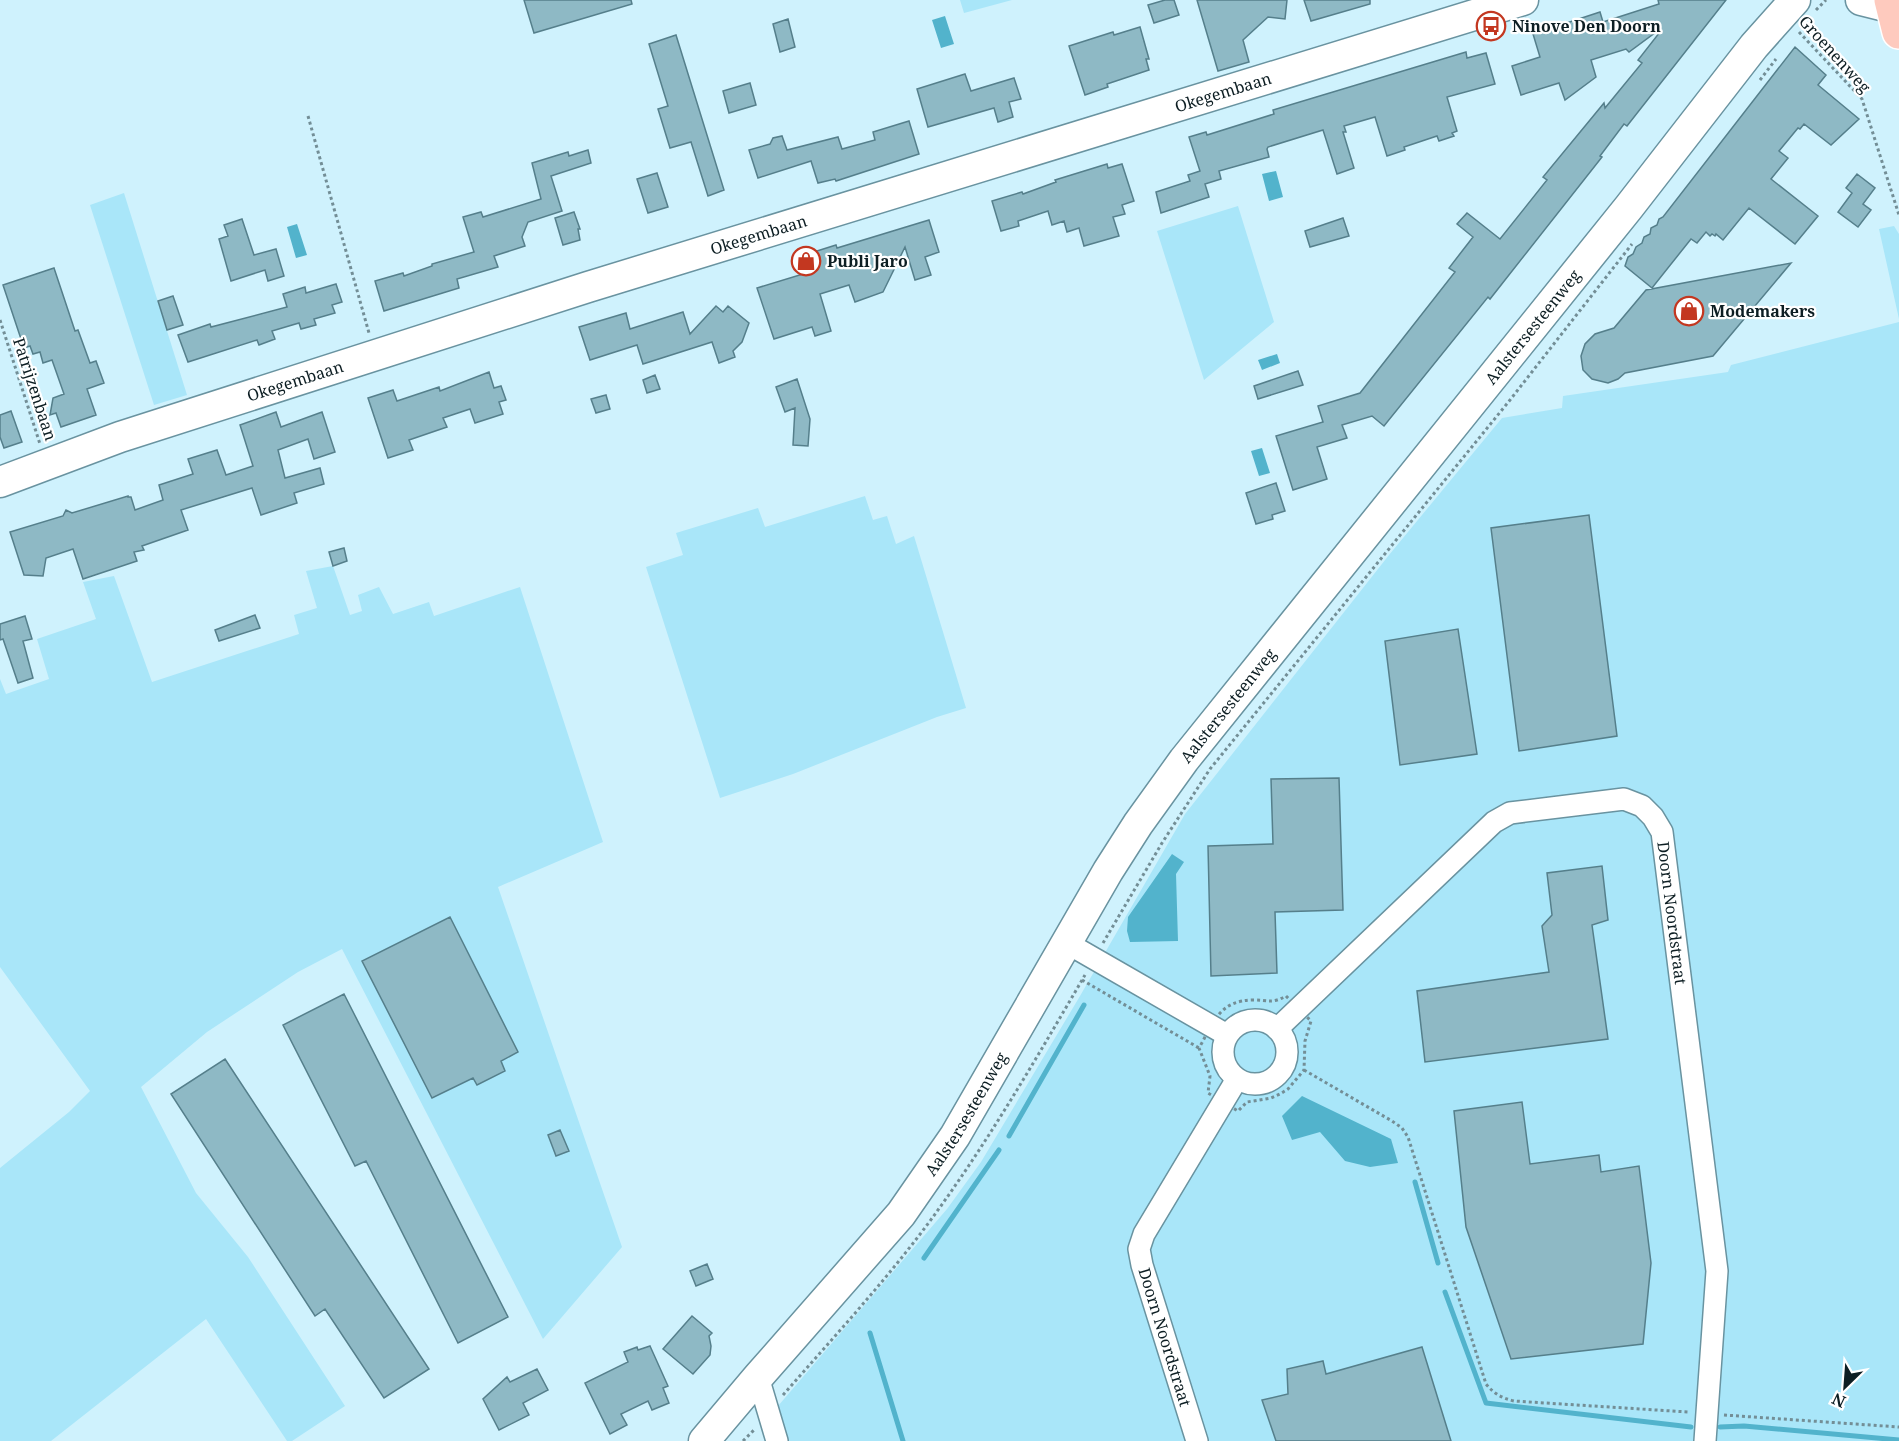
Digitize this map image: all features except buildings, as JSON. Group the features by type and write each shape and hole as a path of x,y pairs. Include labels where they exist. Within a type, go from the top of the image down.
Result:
{"main road":[{"name":"Okegembaan","path":"0,482 120,437 375,355 1523,0"},
{"path":"1861,0 1894,13"},
{"name":"Aalstersesteenweg","path":"704,1441 901,1214 955,1137 1132,833 1184,760 1629,207 1754,46 1803,8"}],"street":[{"name":"Doorn Noordstraat","path":"1277,1029 1494,822 1510,813 1624,799 1642,806 1653,817 1662,832 1717,1270 1704,1414 1705,1441"},
{"path":"1067,944 1219,1030 1234,1027 1244,1021 1269,1023 1283,1036 1287,1053 1285,1063 1268,1081 1249,1083 1237,1079 1229,1071 1224,1060 1219,1030"},
{"name":"Doorn Noordstraat","path":"1197,1441 1139,1249 1144,1234 1237,1079"},
{"path":"758,1377 777,1441"}],"path":[{"path":"1803,8 1826,0"},
{"name":"Groenenweg","path":"1792,38 1798,30 1862,99 1899,215"},
{"path":"1753,89 1781,53"},
{"path":"308,116 375,355"},
{"path":"742,1441 747,1438 911,1246 942,1204 1005,1110 1162,843 1210,769 1510,400 1636,238"},
{"name":"Patrijzenbaan","path":"0,320 46,465"},
{"path":"1082,980 1199,1048 1210,1076 1208,1093 1238,1111 1247,1102 1271,1098 1288,1089 1304,1070 1305,1041 1311,1021 1286,996 1272,1002 1245,1000 1221,1010 1219,1030 1199,1048"},
{"path":"1304,1070 1392,1120 1408,1137 1486,1384 1493,1392 1514,1401 1899,1428"}],"shaded area":[{"path":"960,0 1012,0 964,13"},
{"path":"945,16 954,44 941,48 932,20"},
{"path":"1276,171 1283,197 1269,201 1262,174"},
{"path":"124,193 187,395 154,405 90,205"},
{"path":"1238,206 1274,322 1204,380 1157,231"},
{"path":"297,224 307,255 296,258 287,227"},
{"path":"1894,226 1899,234 1899,319 1879,229"},
{"path":"1899,322 1899,1441 788,1441 778,1406 947,1209 981,1162 1185,814 1389,555 1502,418 1562,408 1563,396 1728,372 1731,365"},
{"path":"1277,354 1280,363 1262,370 1258,360"},
{"path":"1262,448 1270,473 1259,476 1251,451"},
{"path":"865,496 873,520 887,516 896,544 914,536 966,708 937,717 793,774 720,798 646,567 683,555 676,533 758,508 765,527"},
{"path":"333,566 350,615 362,611 358,595 379,587 393,614 429,602 434,616 520,587 603,842 498,887 622,1247 543,1339 342,949 298,972 207,1032 141,1087 196,1193 248,1257 345,1406 292,1441 287,1441 206,1319 51,1441 0,1441 0,1168 69,1112 90,1091 0,967 0,679 6,694 49,679 37,639 96,619 83,582 114,576 152,682 299,634 294,615 317,608 306,571"},
{"path":"1172,854 1184,862 1176,874 1178,941 1130,942 1127,931 1128,917"},
{"path":"1302,1096 1391,1139 1398,1163 1370,1167 1345,1161 1320,1132 1292,1140 1282,1116"}],"waterway":[{"path":"1009,1136 1084,1005"},
{"path":"924,1258 999,1150"},
{"path":"1415,1182 1438,1263"},
{"path":"1445,1292 1486,1403 1691,1427"},
{"path":"870,1333 903,1441"},
{"path":"1720,1427 1744,1426 1899,1440"}],"place":[{"name":"Ninove Den Doorn","path":"1491,26"},
{"name":"Publi Jaro","path":"806,261"},
{"name":"Modemakers","path":"1689,311"}]}
